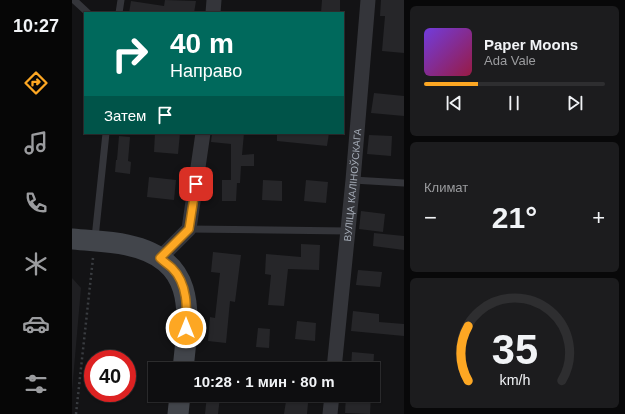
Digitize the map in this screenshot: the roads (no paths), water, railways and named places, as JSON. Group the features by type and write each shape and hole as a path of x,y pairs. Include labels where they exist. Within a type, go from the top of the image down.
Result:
{"street":[{"path":"213,12 214,0"},
{"name":"ВУЛІЦА КАЛІНОЎСКАГА","path":"335,362 353,180 368,0"},
{"path":"160,258 189,229 203,134"},
{"path":"72,239 127,245 145,250 160,258 174,270 186,296 187,316 184,362"},
{"path":"178,414 179,402"},
{"path":"330,414 331,402"}],"lane":[{"path":"74,0 87,12"},
{"path":"119,12 121,0"},
{"path":"95,242 106,134"},
{"path":"353,180 404,183"},
{"path":"189,229 347,231"}]}
